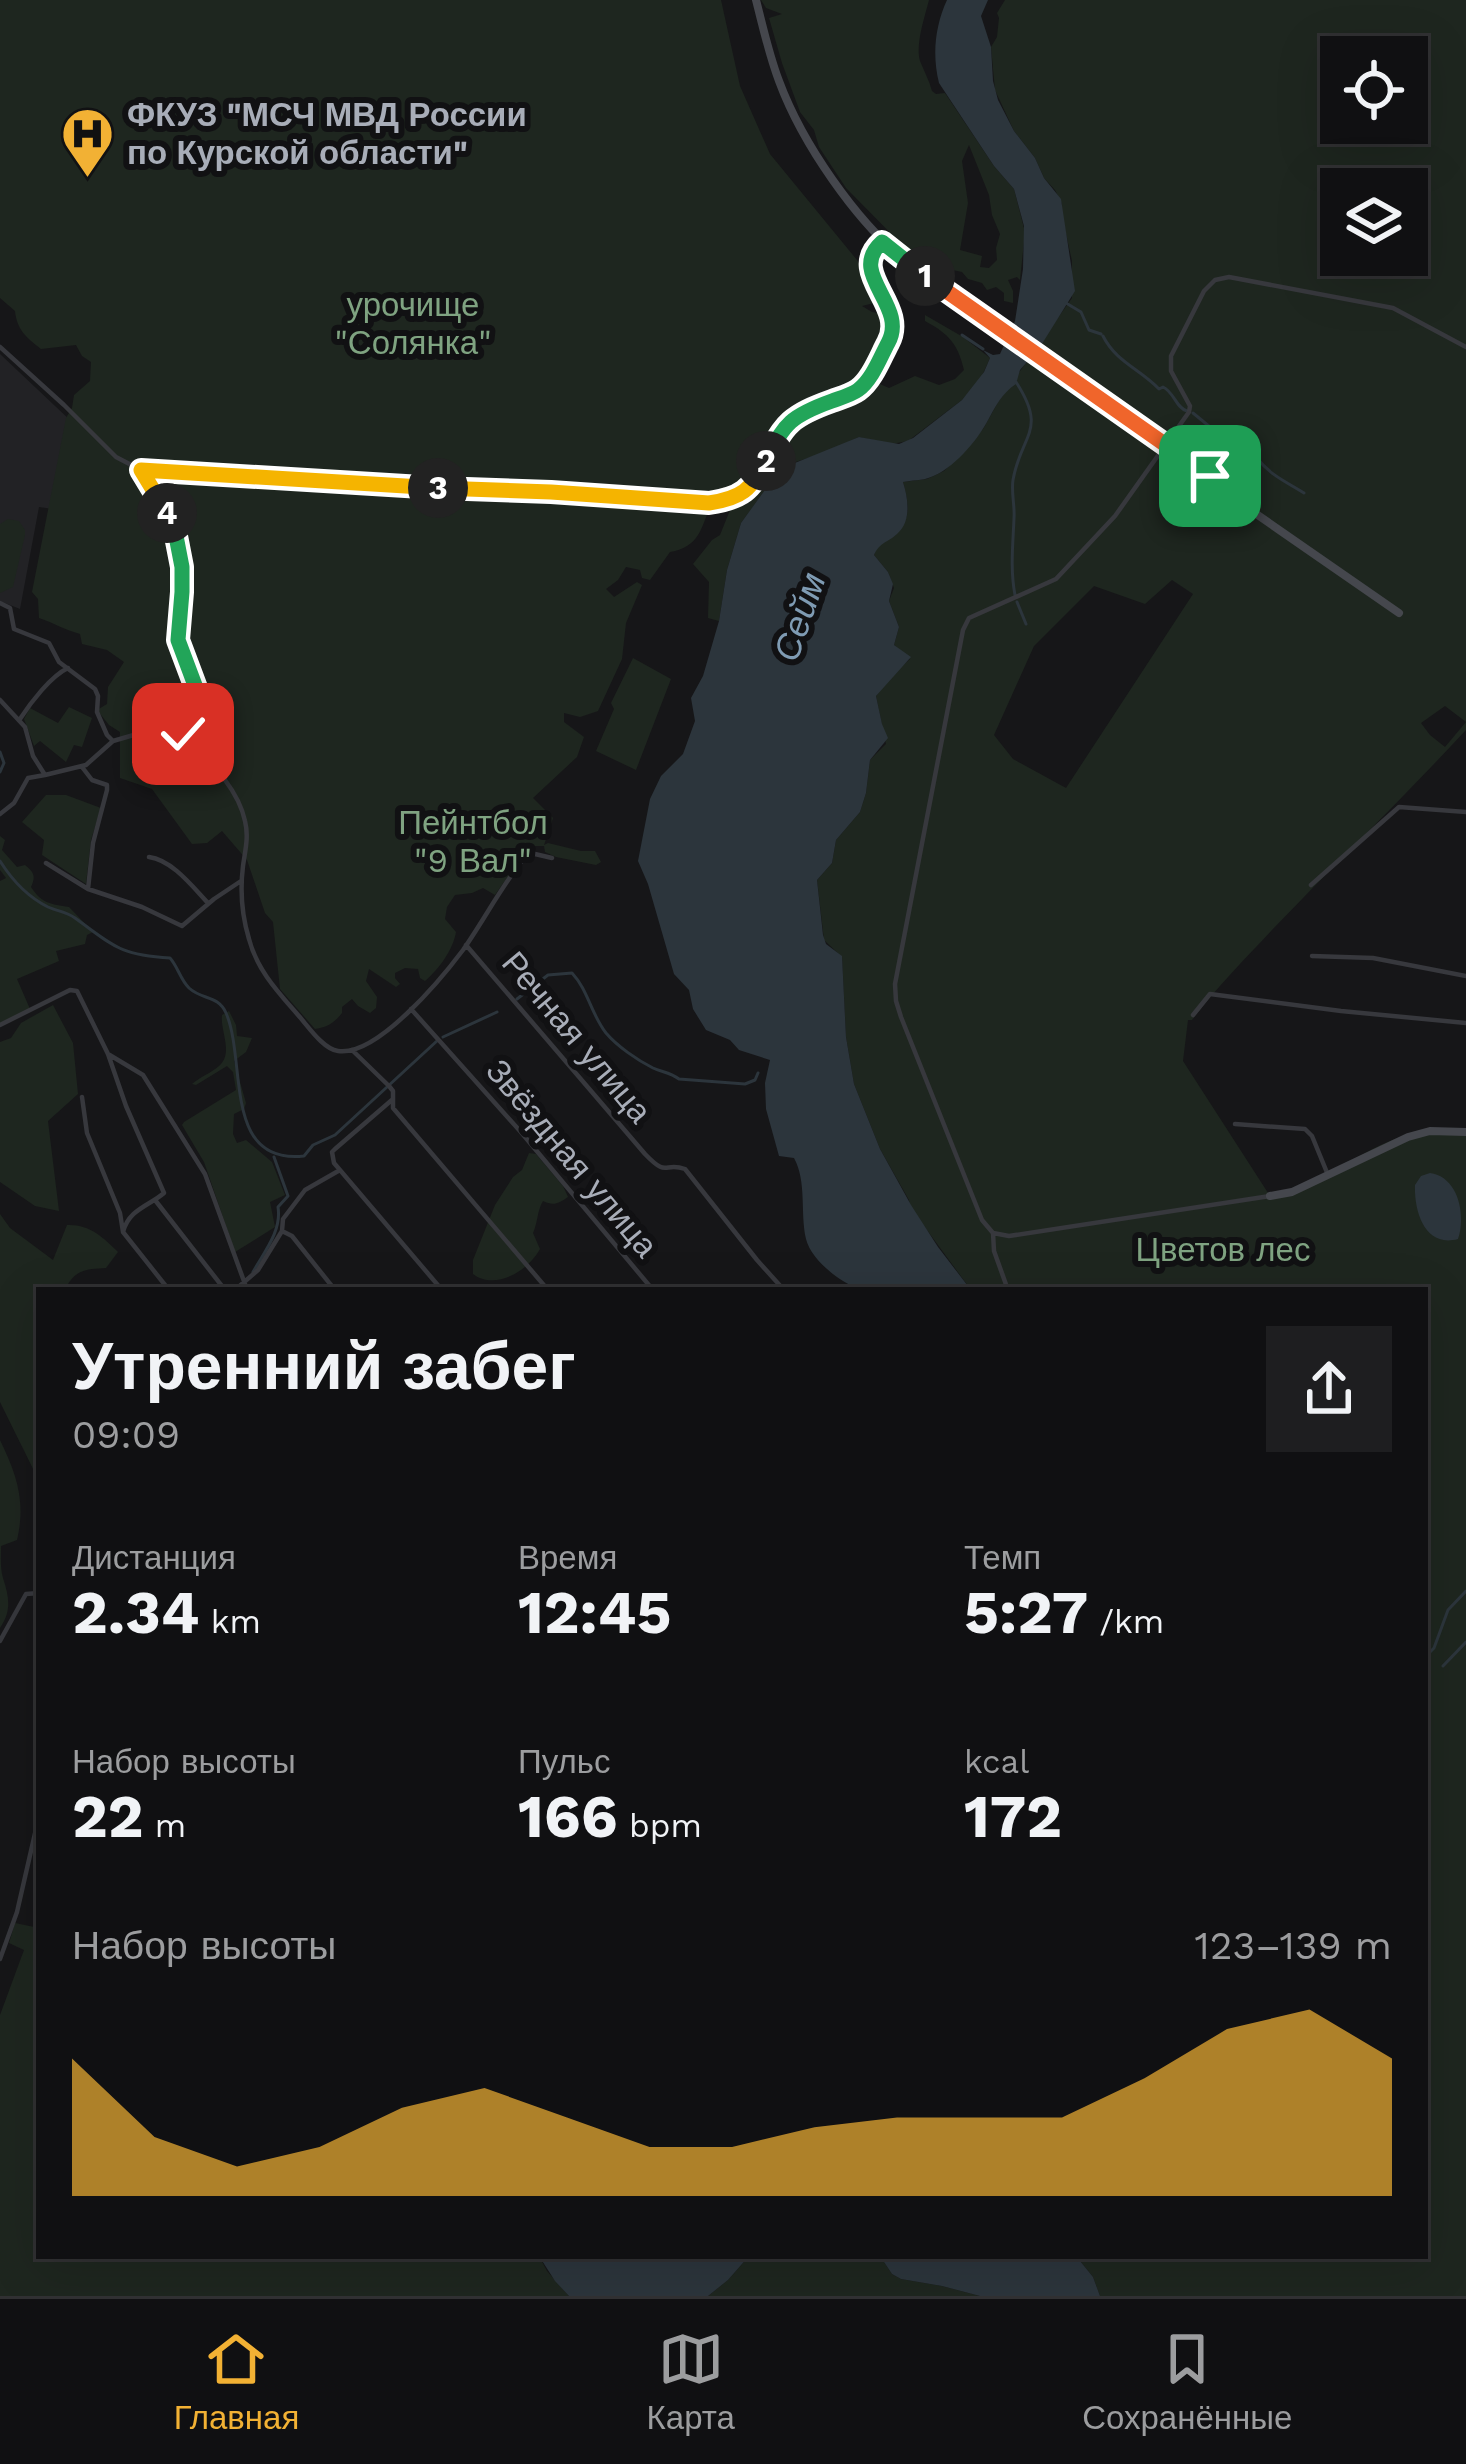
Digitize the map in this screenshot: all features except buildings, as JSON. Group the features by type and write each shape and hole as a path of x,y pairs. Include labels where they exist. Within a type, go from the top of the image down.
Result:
{"street":[{"path":"756,0 778,77 805,137 908,263 992,327 1210,476 1228,496 1399,613"},
{"path":"0,347 116,458 141,470 709,503 732,498 752,485 777,435 791,419 854,392 872,373 894,329 890,307 869,267 872,252 886,239"},
{"path":"1007,1287 993,1233 974,1203 896,1000 895,983 963,630 969,618 1056,579 1115,516 1165,448 1190,406 1171,370 1171,356 1204,290 1222,277 1394,308 1466,347"},
{"path":"0,814 14,803 28,778 86,765 113,741 176,715 194,696 196,688 180,650 176,599 182,572 172,527 141,470"},
{"path":"0,603 10,608 14,629 45,640 59,662 97,692 97,712 113,741"},
{"path":"20,720 32,699 68,668"},
{"path":"0,700 20,720 45,775"},
{"path":"176,715 183,734 225,779 245,818 245,922 259,965 326,1044 338,1051 382,1034 411,1009 470,947 524,858 535,854 552,858"},
{"path":"80,765 92,780 107,785 88,889"},
{"path":"1311,885 1399,807 1466,812"},
{"path":"148,856 170,866 208,903"},
{"path":"46,863 88,889 182,926 242,881"},
{"name":"Речная улица","path":"470,947 645,1154 658,1167 686,1169 781,1287"},
{"path":"1312,956 1373,958 1466,976"},
{"path":"0,1025 74,989 107,1054 164,1193 141,1205 123,1232"},
{"path":"1193,1015 1210,994 1466,1023"},
{"name":"Звёздная улица","path":"411,1009 650,1287"},
{"path":"352,1049 388,1084 393,1108 545,1287"},
{"path":"107,1054 143,1075 205,1174 245,1284"},
{"path":"82,1097 89,1138 121,1213 123,1232 167,1287"},
{"path":"393,1098 332,1152 337,1167 439,1287"},
{"path":"1235,1124 1306,1129 1328,1175"},
{"path":"993,1233 1009,1235 1292,1192 1408,1137 1466,1132"},
{"path":"240,1287 258,1270 282,1231 283,1219 305,1190 337,1167"},
{"path":"155,1200 223,1287"},
{"path":"282,1231 292,1236 333,1287"},
{"path":"0,1641 26,1594 36,1593"},
{"path":"0,1959 17,1912 36,1829"}],"shaded area":[{"path":"0,354 73,423 53,509 39,507 20,609 0,601"}],"green space":[{"name":"урочище \"Солянка\"","path":"0,0 721,0 740,86 770,154 880,295 878,302 862,306 884,314 883,330 891,334 864,377 889,388 915,376 939,385 964,370 951,341 925,321 925,315 990,358 981,378 962,400 908,441 892,444 859,437 783,466 741,523 719,621 708,618 709,582 693,564 720,535 732,505 728,498 716,497 696,538 670,552 650,580 642,578 640,570 626,567 606,589 614,597 637,582 642,585 626,623 622,659 598,711 580,717 564,713 564,722 584,737 577,757 533,798 553,818 544,845 595,851 601,862 556,857 545,852 544,846 529,846 495,895 483,888 455,895 445,919 456,932 454,939 445,959 425,981 418,969 405,968 395,973 400,984 396,987 369,969 366,981 377,997 370,1013 352,999 333,1022 315,1029 280,989 273,922 265,913 247,860 222,831 207,843 192,844 152,789 120,778 120,732 97,710 107,704 108,687 124,662 107,650 82,644 80,634 39,618 38,599 32,592 66,418 74,395 90,381 91,362 76,345 41,349 23,333 15,311 0,298"},
{"path":"761,0 929,0 919,54 932,91 945,93 1014,189 1025,232 1020,280 1008,280 1013,303 1004,301 1004,293 996,287 987,290 962,272 929,265 912,255 846,188 800,112 769,18 782,14 766,8","holes":["969,145 1000,234 997,260 989,268 980,267 982,256 960,250 968,203 962,161"]},
{"name":"Цветов лес","path":"1005,0 1466,0 1466,722 1466,730 1188,1020 1183,1061 1270,1196 1308,1183 1399,1137 1424,1131 1466,1134 1466,2296 1100,2296 1078,2259 1428,2259 1428,1287 969,1287 924,1226 912,1229 909,1200 880,1149 854,1084 842,957 824,940 817,880 832,863 836,840 860,812 870,760 886,744 876,696 910,659 894,645 899,627 889,601 894,588 874,555 907,515 903,482 927,479 957,458 983,429 1072,298 1072,261 1062,204 1014,131 995,90 991,47 997,37 997,13","holes":["1172,580 1193,594 1066,788 1013,759 994,735 1034,646 1094,586 1145,604","1445,706 1466,722 1445,747 1421,723"]},
{"path":"8,519 19,521 25,535 13,587 0,593 0,524"},
{"path":"633,658 671,679 636,770 596,751 614,709 611,703"},
{"path":"69,707 92,718 82,747 74,745 66,762 40,741 34,746 24,719 30,708 58,723"},
{"path":"46,795 66,795 101,808 91,840 86,884 42,855 44,840 22,822"},
{"path":"0,836 5,840 2,850 17,867 25,865 32,872 31,887 39,897 69,907 93,932 85,944 56,951 59,961 17,979 30,1009 0,1027 0,881 6,878 0,870"},
{"path":"53,1005 73,1043 78,1094 48,1121 59,1211 35,1206 0,1182 0,1042"},
{"path":"229,1011 237,1036 252,1038 246,1052 234,1061 246,1103 234,1114 233,1134 237,1143 246,1140 272,1162 285,1195 270,1202 275,1227 235,1252 204,1162 182,1125 236,1090 227,1066 192,1084 223,1061 222,1015"},
{"path":"529,1153 536,1154 568,1197 556,1204 543,1201 533,1233 540,1249 528,1265 501,1279 482,1279 473,1274 473,1260 495,1205"},
{"path":"0,1214 10,1228 53,1260 67,1225 89,1229 118,1252 106,1268 81,1272 67,1287 36,1287 36,1475 0,1402"},
{"path":"0,1440 15,1477 21,1513 17,1540 1,1546 8,1603 0,1628"},
{"path":"15,1923 36,1927 36,2259 541,2259 569,2296 0,2296 0,2015 24,1950 9,1943"},
{"path":"746,2259 882,2259 901,2279 980,2296 708,2296"}],"water":[{"name":"Сейм","path":"947,0 988,0 981,16 991,47 998,100 1061,199 1075,291 1020,370 1016,384 963,454 939,473 903,482 905,523 874,555 893,584 889,601 899,627 894,645 911,657 876,696 888,738 870,760 860,812 836,840 832,863 817,880 823,935 826,944 842,956 854,1084 880,1149 911,1205 969,1287 855,1287 820,1262 809,1247 798,1167 794,1158 779,1156 766,1109 770,1060 739,1050 730,1040 706,1030 693,1009 689,990 674,974 638,861 650,799 661,776 683,754 695,721 691,698 703,676 719,621 741,523 780,469 859,437 899,444 913,438 962,400 990,358 983,350 1000,354 1015,321 1024,226 1014,189 939,83 936,41"},
{"path":"1430,1173 1448,1182 1458,1199 1458,1239 1437,1238 1419,1216 1415,1185"},
{"path":"541,2259 746,2259 708,2296 569,2296"},
{"path":"882,2259 1078,2259 1100,2296 980,2296 892,2274"}],"waterway":[{"path":"1066,303 1081,312 1089,330 1101,334"},
{"path":"962,335 983,349"},
{"path":"1103,336 1121,359 1159,389 1167,389 1187,411"},
{"path":"1015,595 1013,485 1031,422 1016,382"},
{"path":"1193,413 1304,493"},
{"path":"1017,602 1026,624"},
{"path":"0,752 4,763 0,772"},
{"path":"0,861 41,903 72,916 118,947 170,958 189,988 223,1007 249,1127 260,1144 278,1154 304,1156 313,1145 335,1135 438,1040"},
{"path":"517,999 548,975 572,973 606,1033 647,1065 679,1079 745,1084 758,1073"},
{"path":"443,1037 497,1012"},
{"path":"253,1272 275,1233 278,1207 288,1196 274,1157"},
{"path":"1428,1654 1448,1610 1466,1591"},
{"path":"1443,1666 1466,1642"}],"place":[{"name":"ФКУЗ \"МСЧ МВД России по Курской области\"","path":"88,179"}],"route":[{"path":"183,734 177,710 194,696 196,684 178,640 183,586 180,556 167,514 141,470 675,503 732,498 752,485 777,435 791,419 854,392 872,373 894,329 890,307 869,267 872,252 882,242 1210,476"}],"park label":[{"name":"Пейнтбол \"9 Вал\"","path":"473,841"}]}
